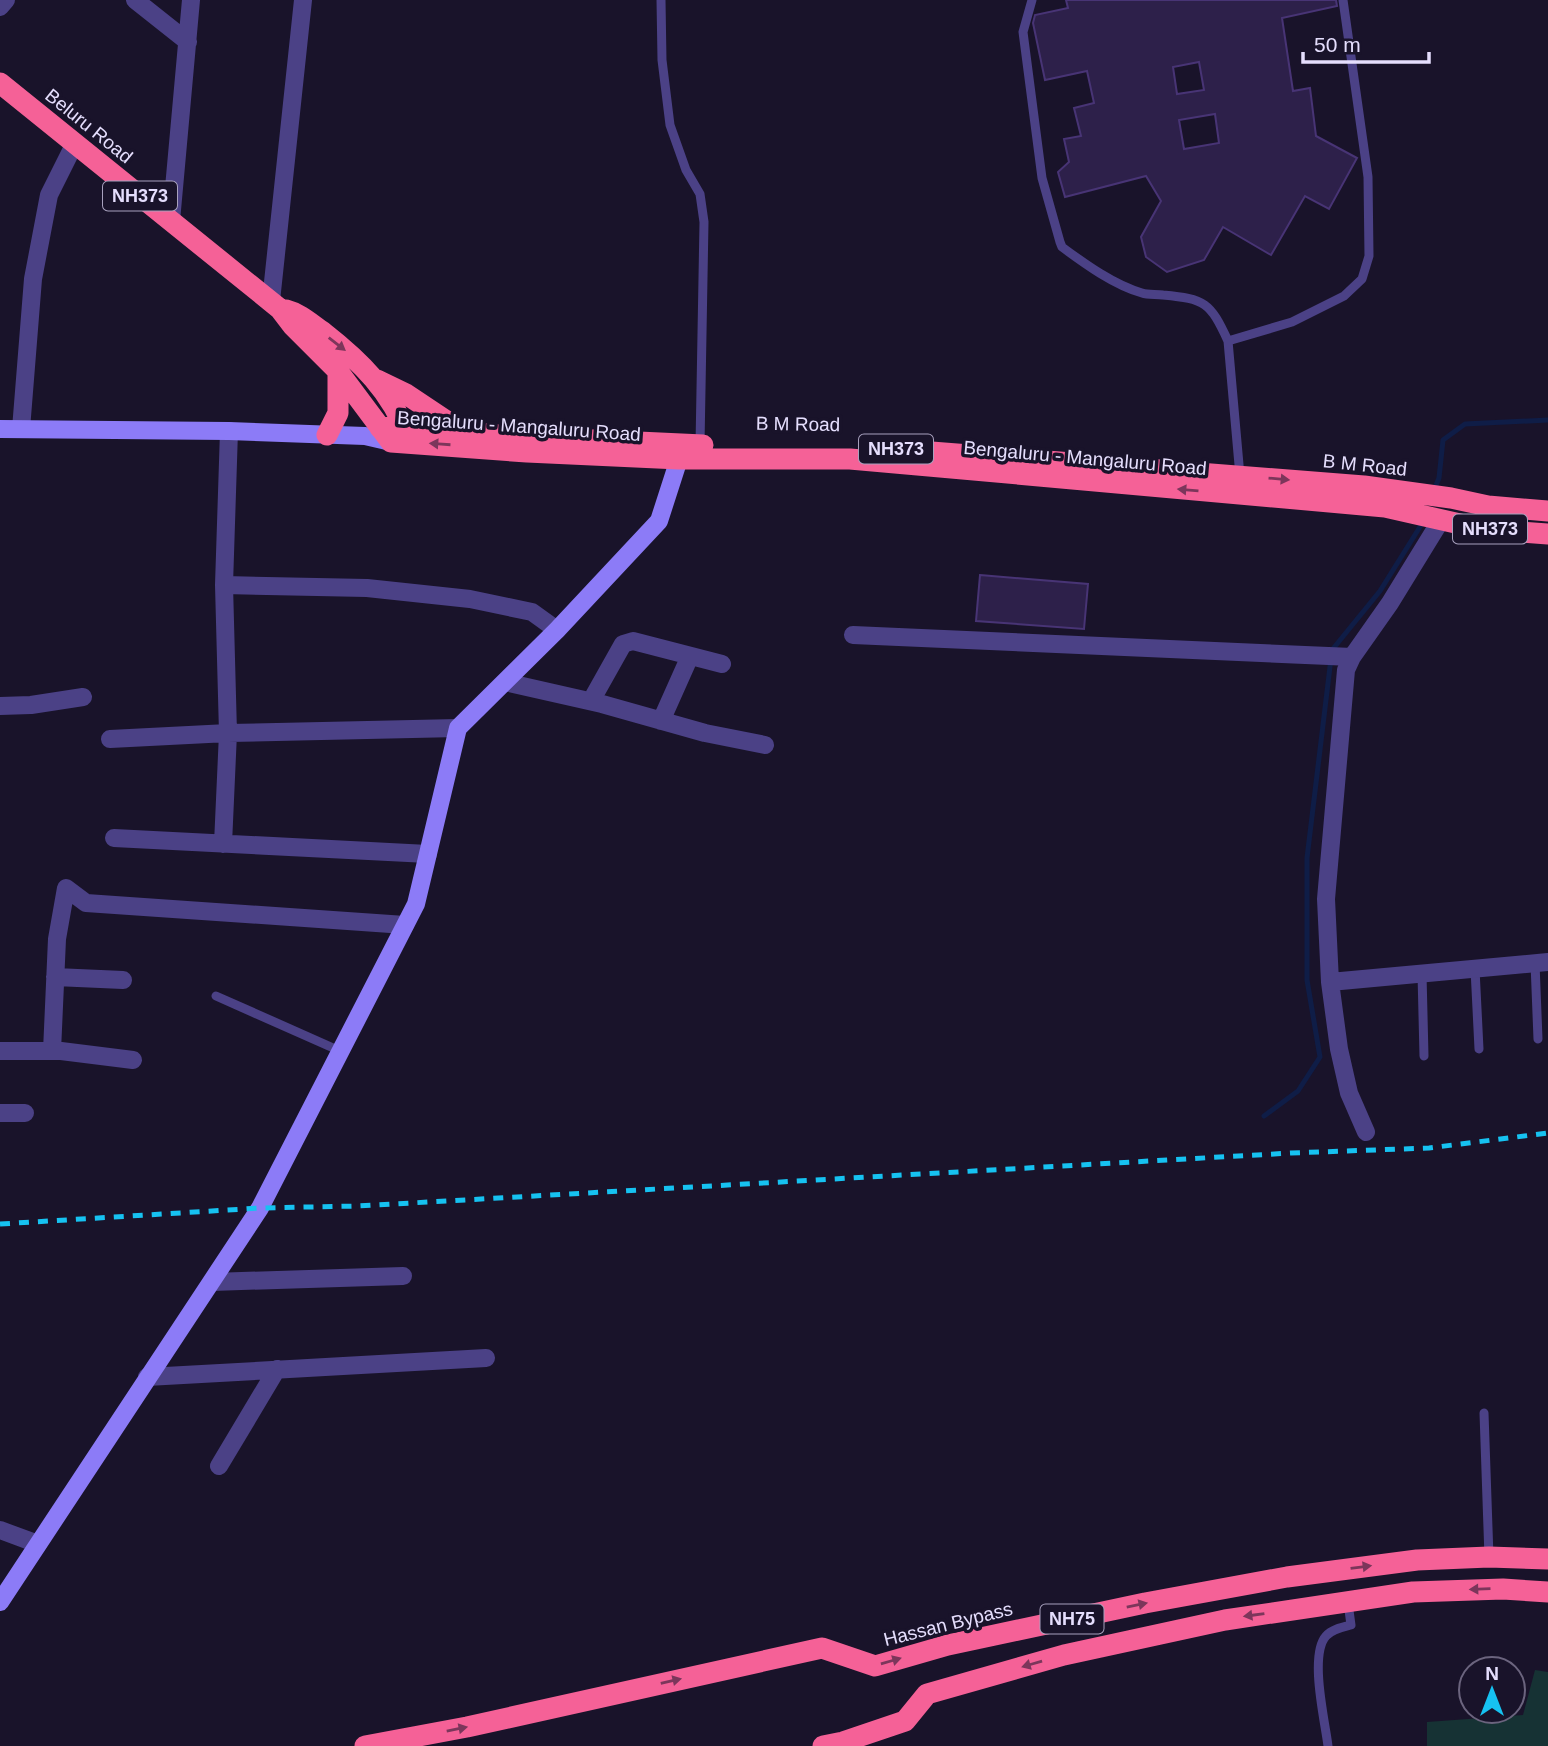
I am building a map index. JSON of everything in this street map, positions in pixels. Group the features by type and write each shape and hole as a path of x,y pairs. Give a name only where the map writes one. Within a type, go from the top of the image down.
{"highway":[{"name":"Beluru Road","path":"0,83 276,305 338,371 390,435"},
{"name":"Beluru Road","path":"276,305 298,313 351,355 375,379 390,435"},
{"path":"327,435 338,413 338,371"},
{"path":"375,379 406,394 461,430"},
{"name":"B M Road","path":"390,435 461,430 509,436 700,445 870,447 1240,476 1406,502 1441,496 1488,506 1548,511"},
{"name":"Bengaluru - Mangaluru Road","path":"390,435 527,452 679,458 850,459 1385,507 1406,502 1437,519 1482,529 1548,534"},
{"name":"Hassan Bypass","path":"365,1746 467,1727 822,1648 875,1666 948,1645 1146,1603 1287,1577 1417,1560 1489,1557 1548,1559"},
{"name":"NH75","path":"823,1746 905,1721 927,1694 1063,1655 1225,1620 1413,1592 1503,1588 1548,1592"}],"main road":[{"name":"Bengaluru - Mangaluru Road","path":"0,429 390,435"},
{"path":"0,1601 260,1208 416,904 458,729 557,630 659,521 679,458"}],"street":[{"path":"0,7 6,0"},
{"path":"135,0 188,42"},
{"path":"170,221 191,0"},
{"path":"276,305 303,0"},
{"path":"22,429 33,279 49,195 75,143"},
{"path":"223,844 228,733 224,585 229,431"},
{"path":"1366,1132 1349,1093 1339,1049 1330,982 1326,900 1346,670 1352,657 1390,603 1437,519"},
{"path":"224,585 367,588 470,599 532,612 557,630"},
{"path":"853,635 1352,657"},
{"path":"591,701 623,644 633,641 722,664"},
{"path":"661,721 690,656"},
{"path":"505,682 591,701 705,733 765,745"},
{"path":"0,706 30,705 83,697"},
{"path":"110,739 228,733 458,729"},
{"path":"114,838 428,855"},
{"path":"52,1051 57,939 66,888 86,903 405,925"},
{"path":"1330,982 1541,963"},
{"path":"55,977 122,980"},
{"path":"0,1051 52,1051 133,1060"},
{"path":"0,1113 25,1114"},
{"path":"212,1282 403,1276"},
{"path":"147,1377 486,1358"},
{"path":"219,1466 277,1369"},
{"path":"0,1530 38,1544"}],"lane":[{"path":"661,0 662,60 670,125 686,170 700,194 704,222 700,445"},
{"path":"1032,0 1023,32 1042,178 1062,247 1091,269 1142,293 1194,298 1203,302 1220,324 1228,341 1240,476"},
{"path":"1228,341 1292,322 1344,296 1362,279 1369,256 1368,177 1343,0"},
{"path":"1538,1040 1541,963"},
{"path":"1475,969 1479,1049"},
{"path":"1422,974 1424,1056"},
{"path":"216,996 340,1051"},
{"path":"1484,1413 1489,1557"},
{"path":"1328,1746 1319,1649 1329,1633 1351,1625 1348,1602"}],"green space":[{"path":"1535,1670 1548,1672 1548,1746 1427,1746 1427,1722 1457,1720 1457,1725 1527,1725 1527,1700"}],"building":[{"path":"1066,0 1336,0 1337,6 1282,18 1293,91 1310,88 1316,136 1357,158 1329,209 1305,196 1271,255 1223,227 1204,260 1167,272 1146,257 1141,237 1161,201 1146,176 1065,197 1058,172 1069,162 1064,139 1081,136 1074,108 1094,103 1087,71 1045,80 1033,23 1035,15 1068,8","holes":["1199,62 1204,90 1177,94 1173,67","1215,114 1219,143 1184,149 1179,120"]},
{"path":"980,575 1088,584 1084,629 976,621"}],"waterway":[{"path":"1434,490 1439,478 1443,440 1465,424 1548,420"},
{"path":"1264,1116 1298,1091 1320,1057 1307,980 1307,858 1332,650 1380,591 1423,522"}],"railway":[{"path":"0,1224 1291,1153 1429,1148 1548,1133"}]}
